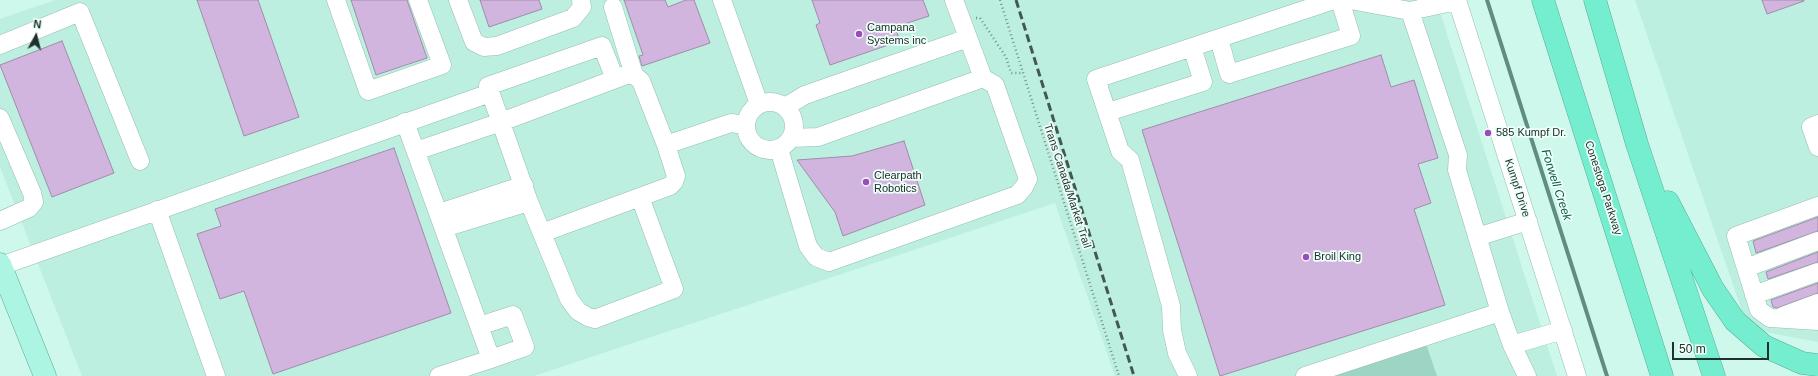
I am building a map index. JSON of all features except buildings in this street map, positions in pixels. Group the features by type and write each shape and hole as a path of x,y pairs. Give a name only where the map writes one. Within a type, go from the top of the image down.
{"highway":[{"name":"Conestoga Parkway","path":"1543,0 1662,376"},
{"path":"1595,0 1637,144 1714,376"},
{"path":"1637,144 1713,289 1735,321 1764,346 1802,363 1818,365"}],"main road":[{"path":"0,265 44,376"}],"street":[{"path":"336,0 368,91 442,65 418,0"},
{"path":"458,0 474,42 484,48 497,46 573,18 582,7 581,0"},
{"path":"722,0 759,104"},
{"path":"954,0 983,78 995,85 1028,179 1024,187 1017,195 829,262 816,257 808,246 785,144 794,129 794,121 785,107 772,102 759,104 752,109 747,116 745,125 746,134 755,146 770,151 785,144 818,137 983,78"},
{"path":"1188,376 1177,353 1172,330 1171,306 1130,160 1120,150 1096,79 1334,0"},
{"path":"1219,39 1230,74 1351,36 1340,0"},
{"path":"1350,0 1410,11 1457,0"},
{"name":"Kumpf Drive","path":"1457,0 1577,376"},
{"path":"0,45 77,6 140,161"},
{"path":"542,233 670,186 674,182 676,176 666,145 641,81 634,75 613,7"},
{"path":"1410,11 1458,155 1457,170 1500,312 1512,345 1527,376"},
{"path":"785,107 805,95 968,38"},
{"path":"615,79 602,46 488,86 526,193 569,299 578,311 588,317 595,319 674,289 640,196"},
{"path":"1108,112 1203,82 1192,46"},
{"path":"416,151 501,122 626,75 634,75"},
{"path":"0,265 490,93"},
{"path":"0,118 32,193 34,202 29,208 0,221"},
{"path":"405,122 491,359"},
{"path":"666,145 731,123 745,125"},
{"path":"1818,124 1811,127 1818,147"},
{"path":"441,221 526,193"},
{"path":"1818,206 1736,236 1759,310 1770,318 1818,321"},
{"path":"157,210 216,376"},
{"path":"1477,237 1528,221"},
{"path":"1746,268 1818,241"},
{"path":"1754,295 1818,272"},
{"path":"1777,318 1818,303"},
{"path":"1305,376 1500,312"},
{"path":"440,376 525,347 513,315 479,326"},
{"path":"1512,345 1563,330"}],"path":[{"name":"Trans Canada/Market Trail","path":"1000,0 1119,376"},
{"path":"962,21 980,18 1006,57 1011,73 1023,73"}],"shaded area":[{"path":"55,0 1436,0 1557,376 1115,376 1055,203 534,376 82,376 0,167 0,19"},
{"path":"1635,0 1818,0 1818,342 1764,332 1742,311"},
{"path":"1425,341 1437,376 1316,376"}],"waterway":[{"name":"Forwell Creek","path":"1487,0 1607,376"}],"railway":[{"path":"1016,0 1134,376"}],"place":[{"name":"Campana Systems inc","path":"859,34"},
{"name":"585 Kumpf Dr.","path":"1488,133"},
{"name":"Clearpath Robotics","path":"866,182"},
{"name":"Broil King","path":"1306,257"}]}
